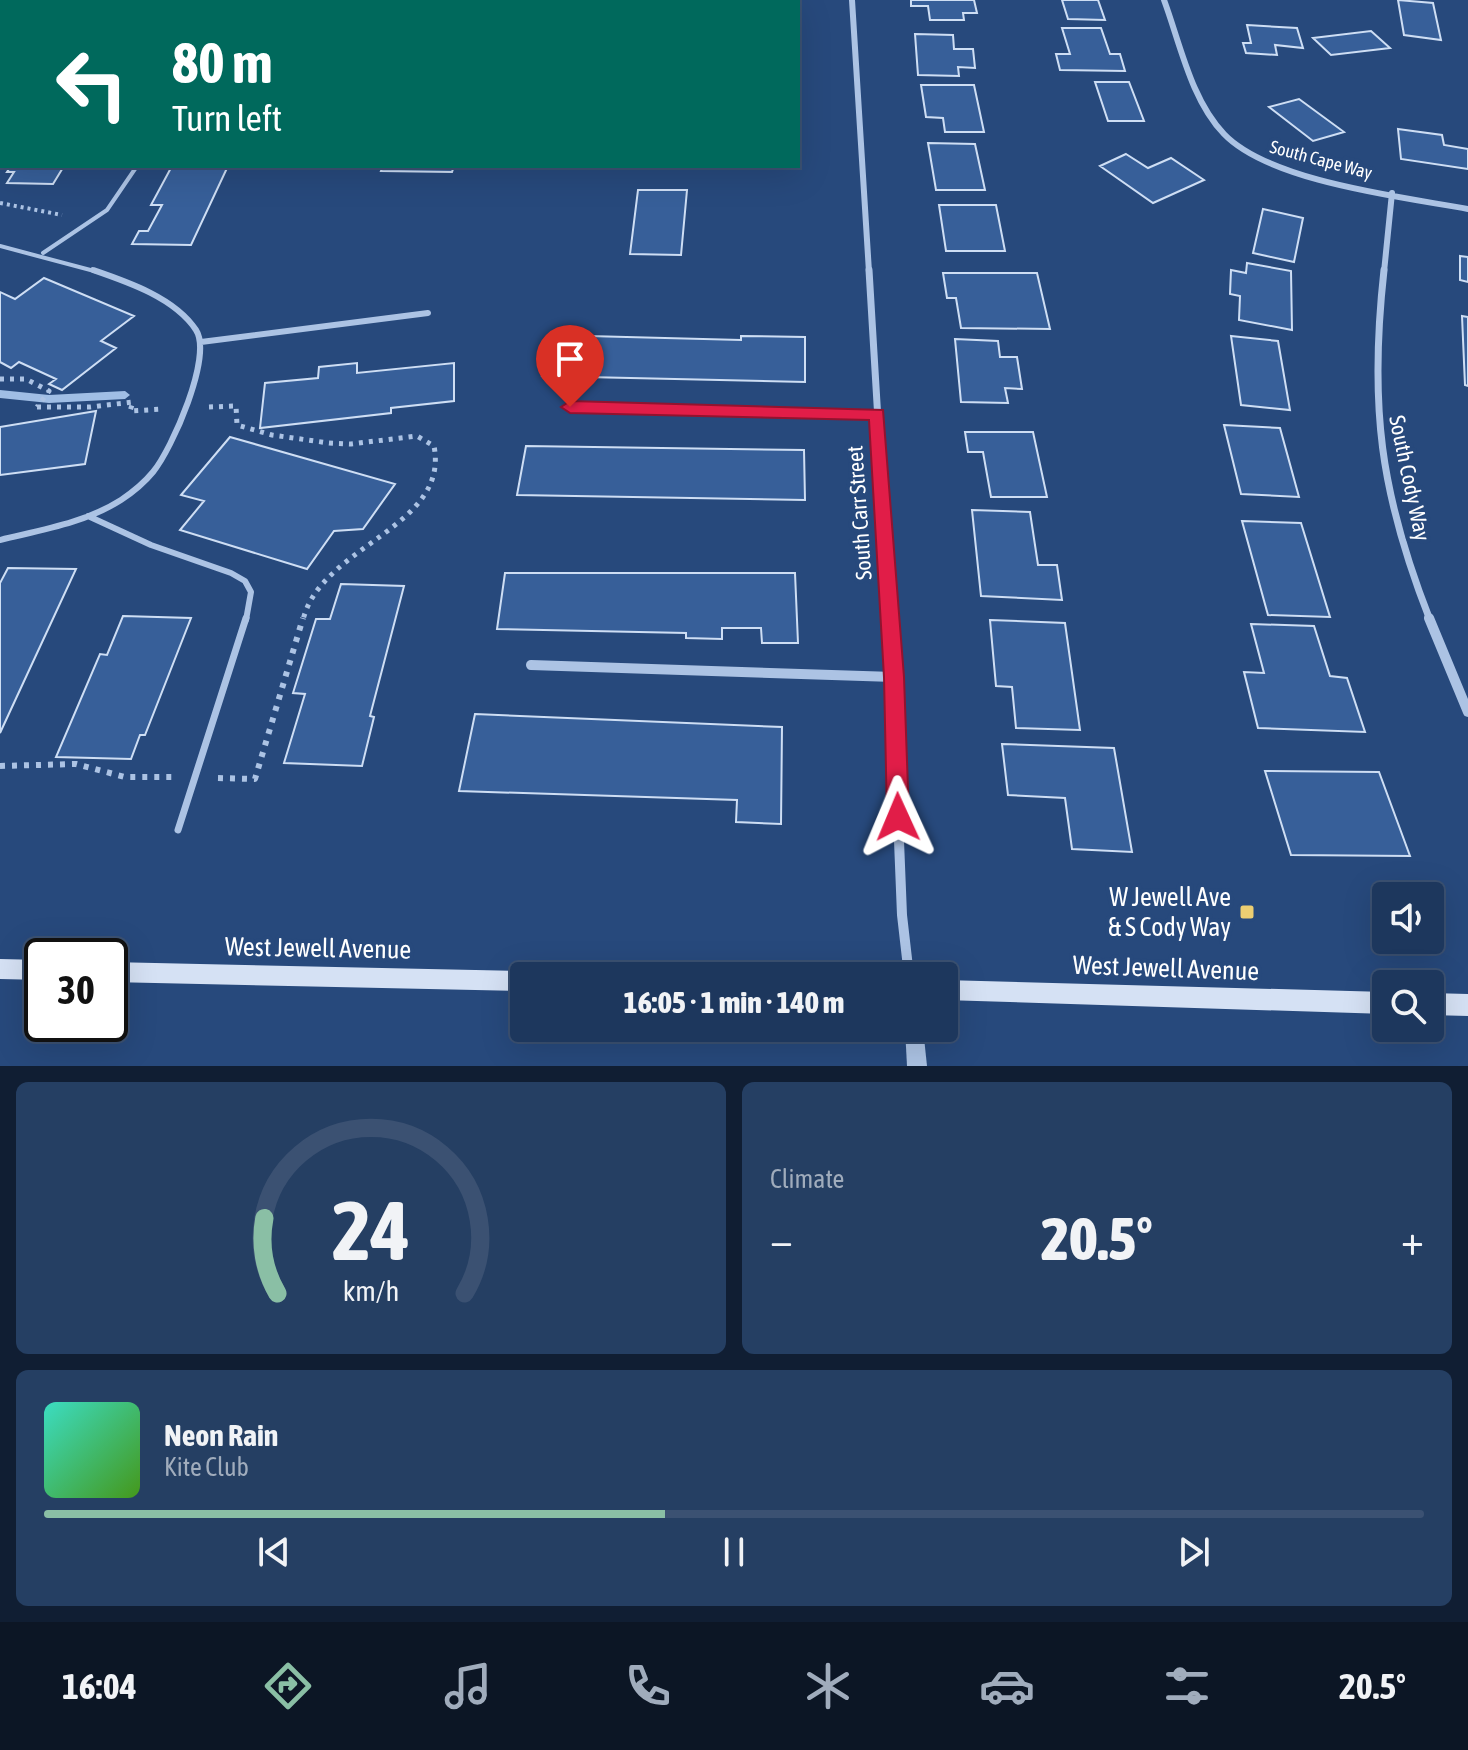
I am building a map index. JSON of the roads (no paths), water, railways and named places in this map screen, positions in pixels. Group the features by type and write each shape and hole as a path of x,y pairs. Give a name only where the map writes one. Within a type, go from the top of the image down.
{"main road":[{"path":"0,969 24,970"},
{"name":"West Jewell Avenue","path":"128,972 510,981"},
{"name":"West Jewell Avenue","path":"958,990 1372,1003"},
{"path":"1444,1004 1468,1005"}],"street":[{"name":"South Carr Street","path":"852,0 894,677 900,873 908,962"},
{"name":"South Cape Way","path":"1164,0 1207,106 1226,137 1274,165 1468,209"},
{"name":"South Cody Way","path":"1392,193 1377,369 1380,437 1410,562 1468,712"},
{"path":"570,407 877,414"},
{"path":"531,665 894,677"},
{"path":"915,1042 917,1066"}],"lane":[{"path":"43,253 89,224 117,198 136,168"},
{"path":"0,246 72,261 162,299 191,321 201,342 198,373 158,463 131,494 88,516 0,540"},
{"path":"201,342 428,313"},
{"path":"88,516 151,545 231,573 245,581 251,592 249,609 178,830"}],"waterway":[{"path":"0,394 49,399 125,395"}],"place":[{"name":"W Jewell Ave & S Cody Way","path":"1247,912"}]}
